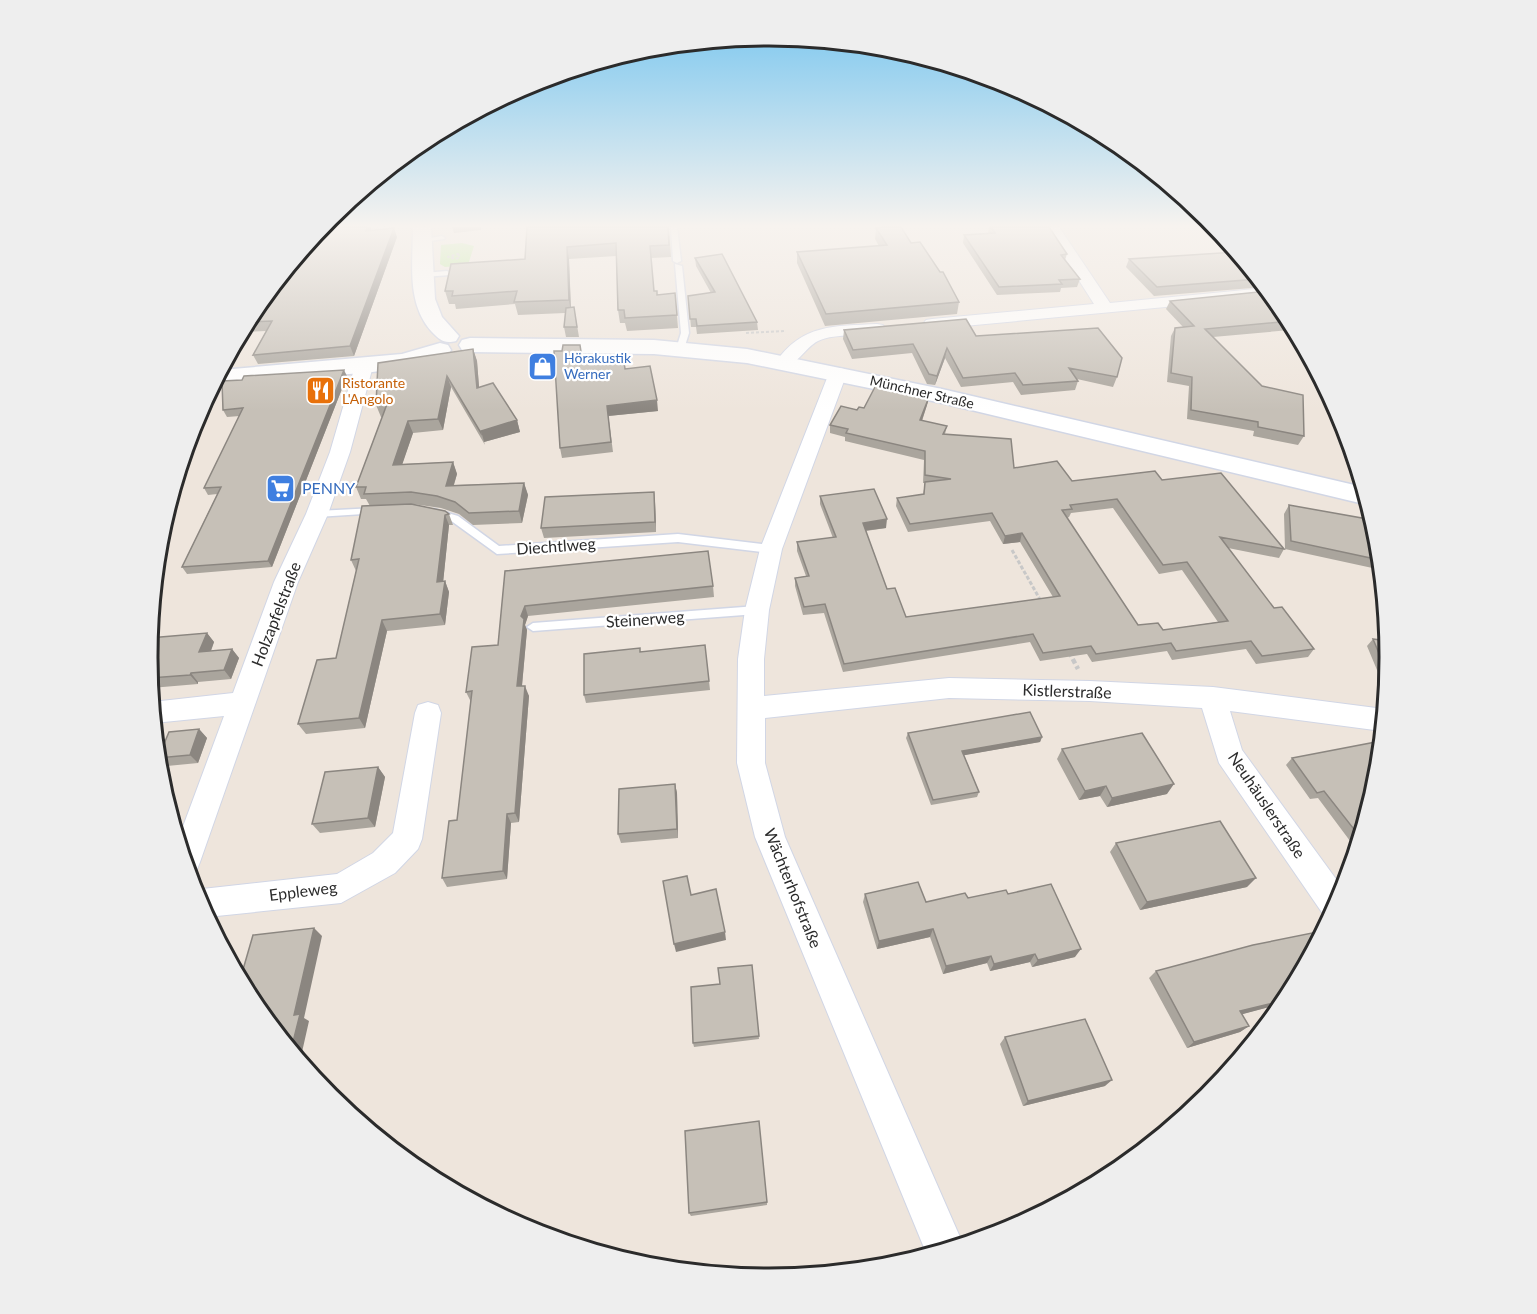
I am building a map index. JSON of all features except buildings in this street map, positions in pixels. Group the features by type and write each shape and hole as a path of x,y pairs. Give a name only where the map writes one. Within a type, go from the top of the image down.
{"street":[{"path":"424,288 424,298 429,313 444,343"},
{"path":"1093,288 1106,308"},
{"path":"784,363 800,343 816,334 1259,294"},
{"name":"Münchner Straße","path":"227,376 405,361 444,343 455,352 471,345 621,345 680,349 784,363 838,374 1357,495"},
{"name":"Holzapfelstraße","path":"189,850 286,582 317,514 340,452 364,366"},
{"name":"Wächterhofstraße","path":"838,374 771,549 757,610 751,659 751,763 770,837 942,1242"},
{"name":"Kistlerstraße","path":"750,709 949,688 1090,691 1213,698 1376,719"},
{"name":"Neuhäuslerstraße","path":"1213,698 1229,755 1330,897"},
{"path":"160,711 243,703"},
{"name":"Eppleweg","path":"209,902 341,888 384,863 407,839 428,713"}],"lane":[{"path":"680,349 685,333 681,288"},
{"name":"Diechtlweg","path":"424,510 454,518 497,550 678,538 771,549"},
{"path":"317,514 383,511"},
{"name":"Steinerweg","path":"533,627 757,610"}],"path":[{"path":"742,334 811,329 816,334"},
{"path":"1012,550 1046,610"},
{"path":"1068,650 1090,691"}],"place":[{"name":"Hörakustik Werner","path":"543,366"},
{"name":"Ristorante L'Angolo","path":"321,391"},
{"name":"PENNY","path":"281,488"}]}
